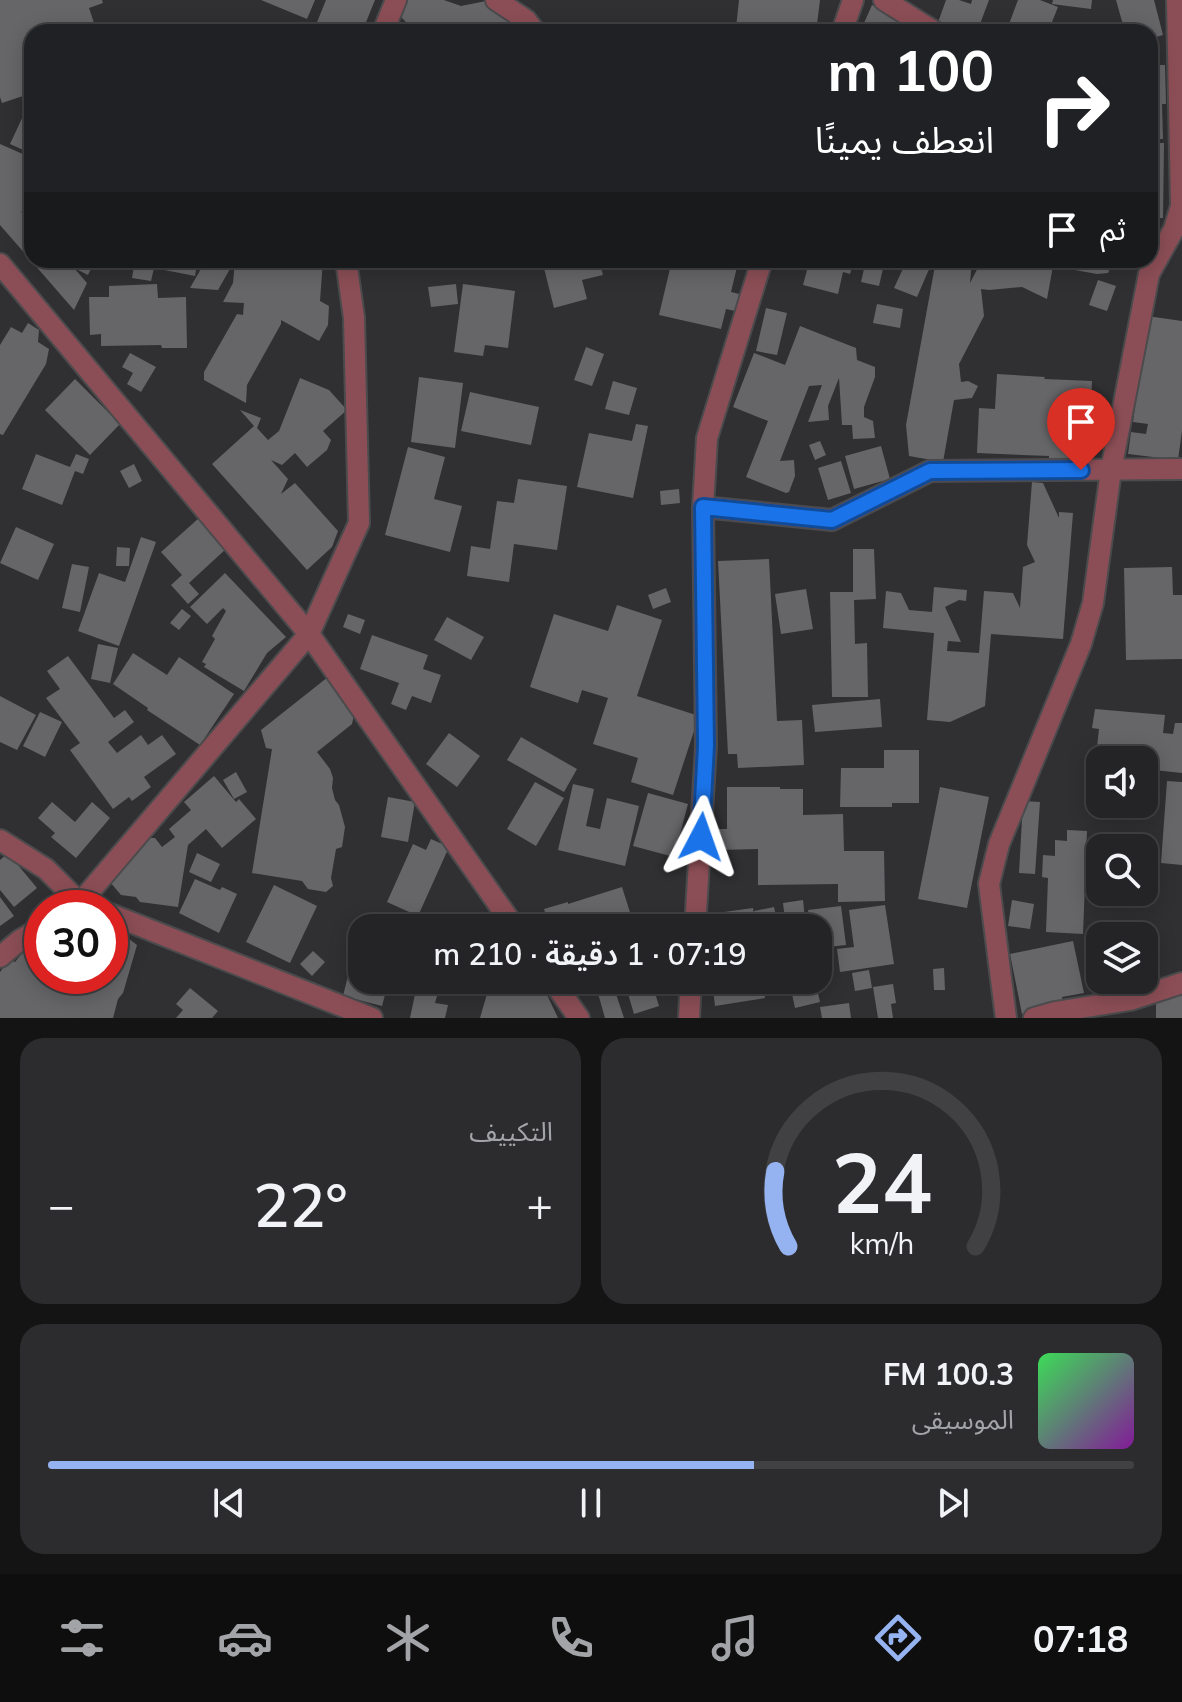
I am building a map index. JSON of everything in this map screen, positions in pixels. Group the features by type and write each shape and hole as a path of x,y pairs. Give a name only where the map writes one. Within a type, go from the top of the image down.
{"street":[{"path":"386,24 396,0"},
{"path":"496,0 529,24"},
{"path":"845,24 853,0"},
{"path":"884,0 922,24"},
{"path":"1158,258 1174,229 1181,206 1177,0"},
{"path":"0,264 309,634 505,914"},
{"path":"95,890 309,634 359,523 354,318 347,268"},
{"path":"696,914 706,746 703,507 707,438 760,268"},
{"path":"1006,1018 989,884 999,844 1081,644 1093,603 1111,470 1152,268"},
{"path":"703,507 832,520 930,471 1182,469"},
{"path":"0,840 46,869 66,890"},
{"path":"128,921 372,1018"},
{"path":"0,957 24,938"},
{"path":"1034,1018 1130,1000 1182,983"},
{"path":"562,994 579,1018"},
{"path":"689,1018 690,994"}],"building":[{"path":"0,0 102,0 103,3 89,8 94,24 24,24 24,96 2,103"},
{"path":"261,0 315,0 307,19"},
{"path":"326,0 375,0 365,24 316,24"},
{"path":"403,0 444,0 461,6 491,0 510,19 510,24 408,24 398,14"},
{"path":"739,0 820,0 817,24 736,24"},
{"path":"946,0 971,4 972,0 989,0 980,24 937,24"},
{"path":"1018,0 1040,0 1058,7 1051,24 1009,24"},
{"path":"1053,0 1092,0 1091,9 1052,4"},
{"path":"1116,0 1154,0 1163,35 1158,37 1158,24 1123,24"},
{"path":"872,5 909,21 908,24 864,24"},
{"path":"1158,65 1165,65 1163,139 1158,139"},
{"path":"24,114 24,150 10,144"},
{"path":"1158,143 1164,143 1163,218 1158,218"},
{"path":"0,144 24,154 24,206 21,213 24,210 24,253 0,225"},
{"path":"37,268 74,268 87,283 74,310"},
{"path":"74,268 91,268 88,275"},
{"path":"134,268 154,268 151,281 132,278"},
{"path":"154,268 196,268 195,276"},
{"path":"201,268 230,268 218,290 190,288"},
{"path":"234,268 322,268 320,301 329,306 328,325 319,341 281,320 247,385 246,403 204,380 204,372 237,314 243,315 244,303 223,302 233,283"},
{"path":"544,268 601,268 603,275 582,280 587,299 554,308"},
{"path":"670,268 737,268 731,292 739,294 735,311 726,309 721,329 659,315"},
{"path":"797,268 852,268 850,274 843,272 838,294 803,285 807,270"},
{"path":"864,268 883,268 879,286 861,282"},
{"path":"903,268 930,268 917,297 894,288"},
{"path":"935,268 971,268 970,283 978,268 1053,268 1047,299 1022,287 981,289 984,316 959,364 961,382 968,381 978,386 972,398 954,400 943,462 909,456 906,425"},
{"path":"1064,268 1110,268 1108,273"},
{"path":"1098,280 1116,286 1107,311 1089,305"},
{"path":"157,284 158,298 186,297 187,348 101,346 101,334 90,335 89,297 109,297 109,286"},
{"path":"456,284 458,304 431,307 428,287"},
{"path":"463,284 515,291 508,348 485,345 483,356 454,352"},
{"path":"877,304 903,309 900,328 873,323"},
{"path":"766,308 787,313 777,355 756,351"},
{"path":"1147,316 1182,321 1182,431 1178,460 1128,454 1131,432 1146,434 1148,424 1133,422"},
{"path":"28,323 39,330 38,342 49,349 46,364 3,435 0,434 0,345 11,327 22,333"},
{"path":"800,326 856,348 857,360 875,367 864,417 873,421 875,438 853,439 852,425 842,425 839,378 828,406 829,420 808,422 822,385 809,386 780,461 794,460 795,476 786,493 746,477 768,421 733,407 754,353 785,365"},
{"path":"586,347 604,354 592,386 574,380"},
{"path":"130,353 156,367 141,392 127,384 133,373 122,367"},
{"path":"997,374 1092,381 1088,467 1049,466 1049,456 977,453 979,408 995,409"},
{"path":"419,377 463,383 455,448 411,442"},
{"path":"300,378 329,390 347,410 323,431 331,440 327,450 307,467 295,453 282,465 271,460 288,479 281,494 295,483 338,531 332,547 307,570 212,464 254,426 240,410 261,418 257,428 268,440 279,431"},
{"path":"75,379 120,424 90,455 45,410"},
{"path":"613,381 637,388 629,415 605,409"},
{"path":"470,392 539,407 531,445 461,431"},
{"path":"636,424 648,426 633,498 577,487 589,433 632,441"},
{"path":"820,441 826,455 815,460 809,445"},
{"path":"881,446 890,479 854,489 845,456"},
{"path":"408,447 445,457 434,499 462,506 450,552 385,535"},
{"path":"36,454 70,467 76,454 89,459 83,474 75,471 62,505 22,489"},
{"path":"841,461 851,493 828,500 818,468"},
{"path":"134,464 142,481 129,488 120,471"},
{"path":"518,479 567,486 557,550 514,544 509,582 467,576 471,546 490,549 497,501 514,503"},
{"path":"1032,482 1043,483 1059,518 1059,512 1073,513 1063,639 991,634 985,706 950,722 927,720 934,633 883,628 886,591 901,593 909,610 932,612 934,587 967,590 966,601 959,600 945,607 961,642 948,641 947,651 979,653 984,591 1013,593 1020,608 1023,567 1035,562 1027,545"},
{"path":"679,489 680,503 661,505 660,491"},
{"path":"199,518 227,548 189,583 199,594 188,604 171,585 182,575 161,552"},
{"path":"16,527 54,544 38,580 0,563"},
{"path":"141,537 156,542 119,646 78,631 99,573 125,582"},
{"path":"117,547 130,548 129,566 116,566"},
{"path":"853,549 874,549 876,599 854,600 855,644 867,643 868,697 832,697 830,592 853,592"},
{"path":"769,559 777,721 802,720 804,765 738,768 737,754 728,754 718,561"},
{"path":"72,564 89,567 80,612 62,608"},
{"path":"1172,567 1173,595 1182,595 1182,659 1126,660 1124,568"},
{"path":"225,573 286,637 267,653 244,691 204,667 206,664 202,662 226,611 223,608 207,624 190,607"},
{"path":"666,588 671,602 653,609 648,595"},
{"path":"806,589 813,629 781,634 775,594"},
{"path":"617,605 662,620 637,696 699,716 673,795 631,782 638,758 593,744 608,698 582,690 578,703 530,687 554,614 608,631"},
{"path":"182,609 191,616 179,630 170,623"},
{"path":"348,614 365,620 360,634 343,627"},
{"path":"447,617 484,637 471,660 434,640"},
{"path":"372,635 428,655 423,669 441,675 431,703 412,696 406,710 391,704 399,683 360,669"},
{"path":"98,644 118,648 110,683 91,679"},
{"path":"133,653 167,675 179,657 234,694 200,745 113,684"},
{"path":"68,656 114,718 125,710 134,722 108,742 117,753 141,735 148,745 162,735 176,754 144,777 151,787 132,801 129,797 113,809 70,750 80,743 46,698 60,689 47,671"},
{"path":"328,677 355,711 352,724 317,752 330,769 335,800 345,827 342,847 336,849 331,878 333,886 326,892 308,889 302,881 252,873 272,749 266,748 261,730"},
{"path":"0,696 36,715 17,750 0,742"},
{"path":"880,699 882,727 815,732 812,705"},
{"path":"1095,709 1165,715 1163,733 1173,734 1175,723 1182,723 1182,773 1158,770 1158,746 1097,746 1099,729 1092,728"},
{"path":"40,712 62,722 45,757 23,746"},
{"path":"449,733 480,756 457,787 426,764"},
{"path":"521,737 577,769 564,792 507,760"},
{"path":"884,750 919,750 919,803 892,803 892,807 840,807 841,768 884,768"},
{"path":"236,772 247,792 234,799 223,780"},
{"path":"214,776 236,802 239,799 256,819 222,848 206,829 188,845 178,907 140,902 136,897 128,896 128,890 117,890 110,882 112,870 150,838 155,838 162,847 175,837 169,829 191,810 184,802"},
{"path":"1167,781 1182,782 1182,865 1161,863"},
{"path":"535,782 564,798 536,846 507,829"},
{"path":"573,784 594,789 586,826 600,829 607,798 639,806 625,866 558,850"},
{"path":"727,787 803,789 803,815 843,814 844,851 884,851 885,901 838,902 838,884 758,885 758,849 718,850 718,829 727,829"},
{"path":"940,787 989,797 967,908 918,899"},
{"path":"648,793 688,804 674,857 633,846"},
{"path":"388,797 415,802 408,842 381,837"},
{"path":"1023,801 1040,802 1035,874 1019,873"},
{"path":"52,802 75,822 92,802 110,818 76,858 51,837 55,833 38,818"},
{"path":"1067,830 1087,831 1083,934 1046,932 1048,878 1042,877 1043,855 1055,856 1055,840 1067,841"},
{"path":"431,839 449,847 419,914 414,914 387,902 413,844 426,850"},
{"path":"8,853 37,888 24,890 24,899 14,907 0,890 0,860"},
{"path":"197,853 220,864 211,882 189,872"},
{"path":"195,879 237,894 219,933 179,913"},
{"path":"274,885 317,906 290,963 246,942"},
{"path":"622,887 631,914 546,914 544,909"},
{"path":"0,897 14,916 0,926"},
{"path":"803,900 804,914 784,914 783,903"},
{"path":"1012,900 1034,904 1030,929 1008,926"},
{"path":"885,905 894,964 840,972 837,949 854,947 849,910"},
{"path":"841,906 846,945 832,946 832,914 808,914 808,910"},
{"path":"774,907 776,914 755,914 754,911"},
{"path":"753,908 754,914 717,914"},
{"path":"128,938 137,945 128,976"},
{"path":"1073,941 1084,993 1062,997 1063,1005 1022,1014 1010,954"},
{"path":"24,951 24,994 122,994 113,1018 0,1018 0,972 9,960 15,962"},
{"path":"313,951 325,962 312,976 300,964"},
{"path":"944,968 945,990 934,990 933,969"},
{"path":"869,970 872,988 855,991 852,973"},
{"path":"348,976 348,994 385,994 382,1006 343,996"},
{"path":"893,984 896,1003 891,1004 893,1018 878,1018 873,987"},
{"path":"190,988 218,1011 212,1018 176,1018 183,1010 176,1004"},
{"path":"415,994 438,994 435,1003 448,1005 445,1018 410,1018"},
{"path":"487,994 547,994 558,1018 480,1018"},
{"path":"598,994 616,994 624,1018 605,1018"},
{"path":"628,994 655,994 659,1006 634,1014"},
{"path":"714,994 765,994 765,998 715,1006"},
{"path":"792,994 818,994 820,1002 795,1008"},
{"path":"1156,994 1182,994 1182,1018 1156,1018"},
{"path":"849,1003 851,1018 822,1018 820,1007"}],"route":[{"path":"701,837 706,746 703,507 832,520 930,471 1081,470"}]}
